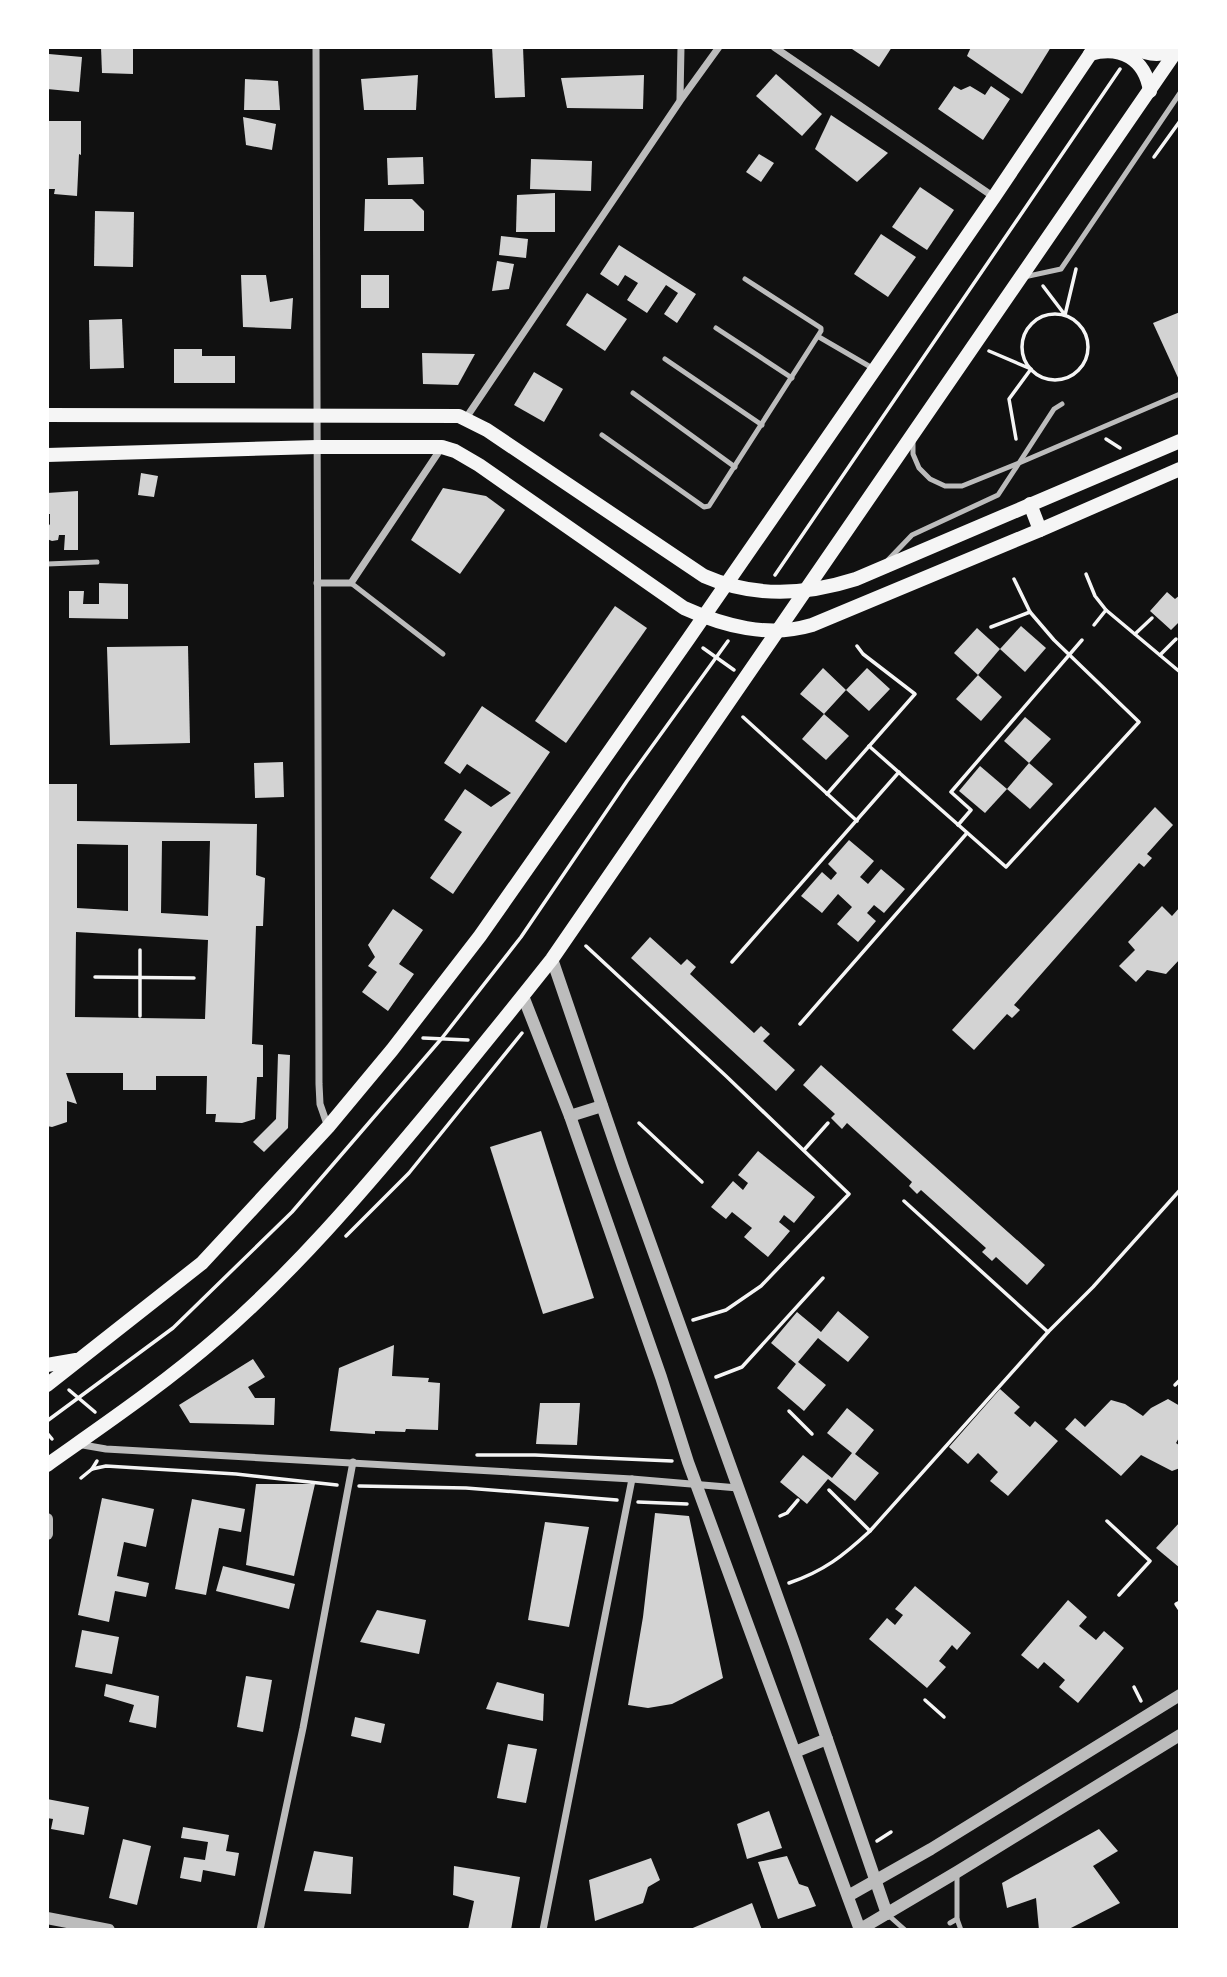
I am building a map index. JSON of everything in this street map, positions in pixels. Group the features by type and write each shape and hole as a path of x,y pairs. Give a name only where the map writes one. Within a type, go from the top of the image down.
{"main road":[{"path":"1134,47 1141,52 1157,55 1178,47"},
{"path":"47,1465 140,1399 217,1338 270,1289 331,1226 523,996 552,959 1150,92 1178,47"},
{"path":"51,1382 202,1263 328,1127 400,1039 480,936 704,617 1093,50 1110,51 1135,61 1146,75 1150,92"},
{"path":"47,415 450,415 466,418 695,571 726,584 764,591 804,592 835,586 879,569 1180,441"},
{"path":"47,455 317,447 442,447 469,459 675,603 704,617 739,627 777,631 812,625 1180,469"},
{"path":"1030,504 1040,530"},
{"path":"47,1365 80,1358"}],"street":[{"path":"316,47 319,1094 328,1127"},
{"path":"680,101 681,47"},
{"path":"466,418 719,47"},
{"path":"774,47 994,197"},
{"path":"317,583 351,583 442,447"},
{"path":"552,959 887,1914"},
{"path":"523,996 570,1116 688,1462 860,1930 1180,1735"},
{"path":"570,1116 602,1106"},
{"path":"76,1444 106,1450 353,1462 697,1483 738,1488"},
{"path":"260,1930 303,1728 353,1462"},
{"path":"543,1930 632,1479"},
{"path":"47,1519 47,1534"},
{"path":"848,1896 931,1849 1180,1695"},
{"path":"794,1752 827,1739"},
{"path":"47,1918 108,1930"}],"lane":[{"path":"1021,278 1061,269 1180,93"},
{"path":"602,435 705,507 709,506 819,337 821,328 745,279"},
{"path":"716,328 792,378"},
{"path":"819,337 874,370"},
{"path":"665,359 762,425"},
{"path":"633,393 735,467"},
{"path":"913,434 913,454 919,468 930,480 945,486 962,486 1180,394"},
{"path":"879,569 912,535 998,495 1054,409 1062,404"},
{"path":"47,564 97,562"},
{"path":"351,583 443,654"},
{"path":"957,1872 957,1919 961,1930"},
{"path":"887,1914 905,1930"},
{"path":"950,1923 957,1919"}],"path":[{"path":"1149,164 1180,121"},
{"path":"1065,315 1077,265"},
{"path":"1043,286 1065,315"},
{"path":"974,345 1031,369 1040,376 1062,379 1072,375 1086,359 1087,337 1082,328 1065,315 1054,313 1034,321 1027,329 1022,350 1031,369"},
{"path":"1016,439 1009,399 1031,369"},
{"path":"1086,574 1095,596 1106,610 1180,672"},
{"path":"869,746 1006,867 1139,722 1069,656 1030,612 1014,579"},
{"path":"1094,625 1106,610"},
{"path":"991,627 1030,612"},
{"path":"1135,634 1152,618"},
{"path":"1160,655 1176,639"},
{"path":"958,825 971,810 951,792 1082,640"},
{"path":"700,646 736,671"},
{"path":"827,794 915,694 863,654 857,646"},
{"path":"743,717 857,821"},
{"path":"732,962 900,772"},
{"path":"800,1024 967,832"},
{"path":"586,946 849,1194 761,1286 726,1310 687,1321"},
{"path":"140,950 140,1016"},
{"path":"94,977 194,978"},
{"path":"400,1039 442,1038 486,1042"},
{"path":"639,1123 702,1182"},
{"path":"804,1150 828,1123"},
{"path":"774,1588 819,1571 845,1555 870,1531 1048,1332 1180,1191"},
{"path":"904,1201 1048,1332"},
{"path":"700,1382 742,1367 823,1278"},
{"path":"1175,1385 1180,1380"},
{"path":"51,1382 107,1422"},
{"path":"789,1412 812,1434"},
{"path":"47,1433 52,1439"},
{"path":"81,1478 92,1469 106,1466 236,1474 349,1486 466,1488 627,1501 704,1504"},
{"path":"829,1490 870,1531"},
{"path":"780,1516 787,1513 798,1500"},
{"path":"1107,1521 1150,1560 1119,1595"},
{"path":"1180,1602 1176,1604 1180,1610"},
{"path":"1134,1688 1142,1703"},
{"path":"925,1700 944,1717"},
{"path":"876,1842 891,1832"}],"building":[{"path":"101,47 133,47 133,74 102,73"},
{"path":"492,47 523,47 525,97 495,98"},
{"path":"849,47 892,47 879,67"},
{"path":"971,47 1051,47 1022,94 967,56"},
{"path":"49,54 82,57 79,92 47,89"},
{"path":"776,74 822,114 802,136 756,96"},
{"path":"418,75 416,110 364,110 361,79"},
{"path":"644,75 643,109 567,108 561,78"},
{"path":"245,79 278,81 280,110 244,110"},
{"path":"954,86 961,90 970,86 985,95 991,86 1010,99 983,140 938,109"},
{"path":"831,115 888,153 857,182 815,149"},
{"path":"243,117 276,124 272,150 246,145"},
{"path":"47,121 81,121 77,196 54,194 55,189 47,189"},
{"path":"759,154 774,163 761,182 746,172"},
{"path":"423,157 424,184 388,185 387,158"},
{"path":"531,159 592,161 591,191 530,189"},
{"path":"920,187 954,210 927,250 892,227"},
{"path":"555,193 555,232 516,232 517,195"},
{"path":"365,199 412,199 424,211 424,231 364,231"},
{"path":"95,211 134,212 133,267 94,266"},
{"path":"881,234 916,257 888,297 854,274"},
{"path":"501,236 528,239 526,258 499,255"},
{"path":"619,245 696,294 677,323 664,314 678,293 666,285 647,313 627,300 638,283 625,275 618,286 600,274"},
{"path":"497,261 514,264 509,289 492,291"},
{"path":"241,275 266,275 270,302 293,298 291,329 243,327"},
{"path":"361,275 389,275 389,308 361,308"},
{"path":"587,293 627,319 605,351 566,325"},
{"path":"1180,312 1180,382 1153,323"},
{"path":"122,319 124,368 90,369 89,320"},
{"path":"174,349 202,349 202,356 235,356 235,383 174,383"},
{"path":"422,353 475,354 458,385 423,384"},
{"path":"534,372 563,389 544,422 514,405"},
{"path":"141,473 158,476 154,497 138,495"},
{"path":"443,488 486,496 505,510 460,574 411,540"},
{"path":"78,491 78,550 64,550 65,535 59,535 58,540 47,539 50,514 47,514 47,493"},
{"path":"99,583 128,584 128,619 69,618 69,591 84,591 83,604 99,604"},
{"path":"1167,592 1175,599 1180,595 1180,621 1171,630 1150,611"},
{"path":"615,606 647,628 566,743 535,721"},
{"path":"1021,626 1046,648 1025,672 1000,649"},
{"path":"977,628 1000,649 978,675 954,653"},
{"path":"188,646 190,743 110,745 107,647"},
{"path":"823,668 846,690 824,714 800,694"},
{"path":"867,668 890,689 869,711 846,690"},
{"path":"978,675 1002,697 981,721 956,699"},
{"path":"482,706 550,752 453,894 430,878 462,832 444,820 465,789 491,807 511,793 467,764 460,774 444,763"},
{"path":"824,714 849,736 826,760 802,739"},
{"path":"1025,717 1051,739 1029,763 1004,741"},
{"path":"283,762 284,797 255,798 254,763"},
{"path":"1029,763 1053,784 1030,809 1007,789"},
{"path":"980,766 1007,789 985,813 959,791"},
{"path":"47,784 77,784 77,821 257,824 256,875 265,878 263,926 256,926 252,1044 263,1045 263,1077 257,1077 255,1119 242,1123 215,1122 216,1114 206,1114 207,1076 156,1076 156,1090 123,1090 123,1073 66,1073 77,1104 67,1101 67,1122 47,1126","holes":["162,841 210,841 208,916 161,913","77,844 128,845 128,911 77,908","76,932 208,940 205,1019 75,1017"]},
{"path":"1155,807 1173,825 1147,854 1152,858 1144,867 1139,863 1014,1005 1020,1010 1012,1018 1007,1014 974,1050 952,1030"},
{"path":"849,840 874,861 860,877 868,884 881,869 905,889 884,913 874,905 867,913 876,921 858,942 837,924 852,907 838,894 822,913 801,896 822,872 831,880 837,873 828,864"},
{"path":"1162,906 1172,916 1180,907 1180,959 1166,974 1147,970 1136,982 1119,966 1135,950 1128,942"},
{"path":"393,909 423,930 399,964 414,974 388,1011 362,992 377,972 368,966 375,957 368,945"},
{"path":"650,937 681,965 687,959 696,967 690,974 754,1033 761,1026 770,1034 763,1041 795,1070 776,1091 631,958"},
{"path":"278,1054 290,1055 288,1128 264,1152 253,1142 276,1119"},
{"path":"821,1065 1045,1265 1027,1285 996,1257 992,1261 982,1252 986,1248 921,1190 917,1194 909,1186 912,1182 847,1123 842,1129 831,1118 835,1114 803,1085"},
{"path":"541,1131 594,1298 543,1314 490,1147"},
{"path":"758,1151 815,1197 794,1223 784,1215 779,1222 790,1231 768,1257 744,1237 752,1228 732,1212 726,1219 711,1207 733,1181 743,1190 748,1183 738,1175"},
{"path":"838,1311 869,1337 848,1362 818,1338 798,1362 826,1385 804,1411 777,1388 796,1364 771,1343 797,1312 821,1332"},
{"path":"394,1345 392,1376 429,1378 428,1382 440,1383 438,1430 406,1429 405,1432 375,1431 375,1434 330,1431 339,1368"},
{"path":"253,1359 265,1377 248,1387 255,1398 275,1398 274,1425 190,1423 179,1405"},
{"path":"1000,1389 1020,1407 1014,1413 1030,1427 1035,1421 1058,1441 1008,1496 990,1481 998,1472 978,1453 968,1464 949,1447"},
{"path":"1168,1399 1180,1406 1180,1436 1176,1443 1180,1446 1180,1468 1172,1471 1141,1455 1121,1476 1065,1429 1075,1418 1085,1427 1111,1400 1125,1404 1143,1416 1151,1408"},
{"path":"540,1403 580,1403 577,1445 536,1444"},
{"path":"847,1408 874,1430 855,1454 879,1473 855,1501 828,1479 807,1504 780,1482 803,1455 832,1478 852,1453 827,1433"},
{"path":"256,1484 315,1484 294,1576 246,1565"},
{"path":"102,1498 154,1509 146,1547 124,1542 117,1576 149,1583 146,1597 115,1591 109,1622 78,1615"},
{"path":"192,1499 245,1509 241,1532 219,1528 206,1595 175,1589"},
{"path":"655,1513 689,1516 723,1678 672,1704 648,1708 628,1705 643,1617"},
{"path":"545,1522 589,1527 569,1627 528,1620"},
{"path":"1180,1522 1180,1568 1156,1548"},
{"path":"223,1566 295,1584 289,1609 216,1591"},
{"path":"915,1586 971,1633 957,1650 952,1645 939,1661 946,1667 927,1688 869,1639 887,1618 895,1625 903,1615 895,1609"},
{"path":"1068,1600 1087,1617 1079,1626 1096,1640 1104,1631 1124,1648 1078,1703 1059,1687 1065,1680 1044,1662 1038,1669 1021,1655"},
{"path":"377,1610 426,1620 419,1654 360,1642"},
{"path":"82,1630 119,1637 112,1674 75,1667"},
{"path":"246,1676 272,1680 263,1732 237,1727"},
{"path":"497,1682 544,1694 543,1721 486,1709"},
{"path":"106,1684 159,1696 156,1728 129,1722 134,1705 104,1696"},
{"path":"355,1717 385,1724 381,1743 351,1736"},
{"path":"508,1744 537,1749 526,1803 497,1798"},
{"path":"47,1799 89,1807 84,1835 51,1829 53,1819 47,1818"},
{"path":"769,1811 782,1848 747,1859 737,1824"},
{"path":"183,1827 229,1835 226,1851 239,1853 235,1876 203,1870 201,1882 180,1878 184,1857 205,1860 208,1842 181,1838"},
{"path":"1099,1829 1118,1851 1093,1866 1120,1903 1067,1930 1039,1930 1036,1898 1007,1908 1002,1883"},
{"path":"123,1839 151,1846 137,1905 109,1898"},
{"path":"314,1851 353,1857 351,1894 304,1891"},
{"path":"787,1856 799,1884 808,1887 816,1906 778,1919 758,1862"},
{"path":"651,1858 660,1880 648,1887 643,1903 595,1921 589,1880"},
{"path":"454,1866 520,1877 511,1930 468,1930 474,1901 453,1895"},
{"path":"752,1903 762,1930 688,1930"}]}
